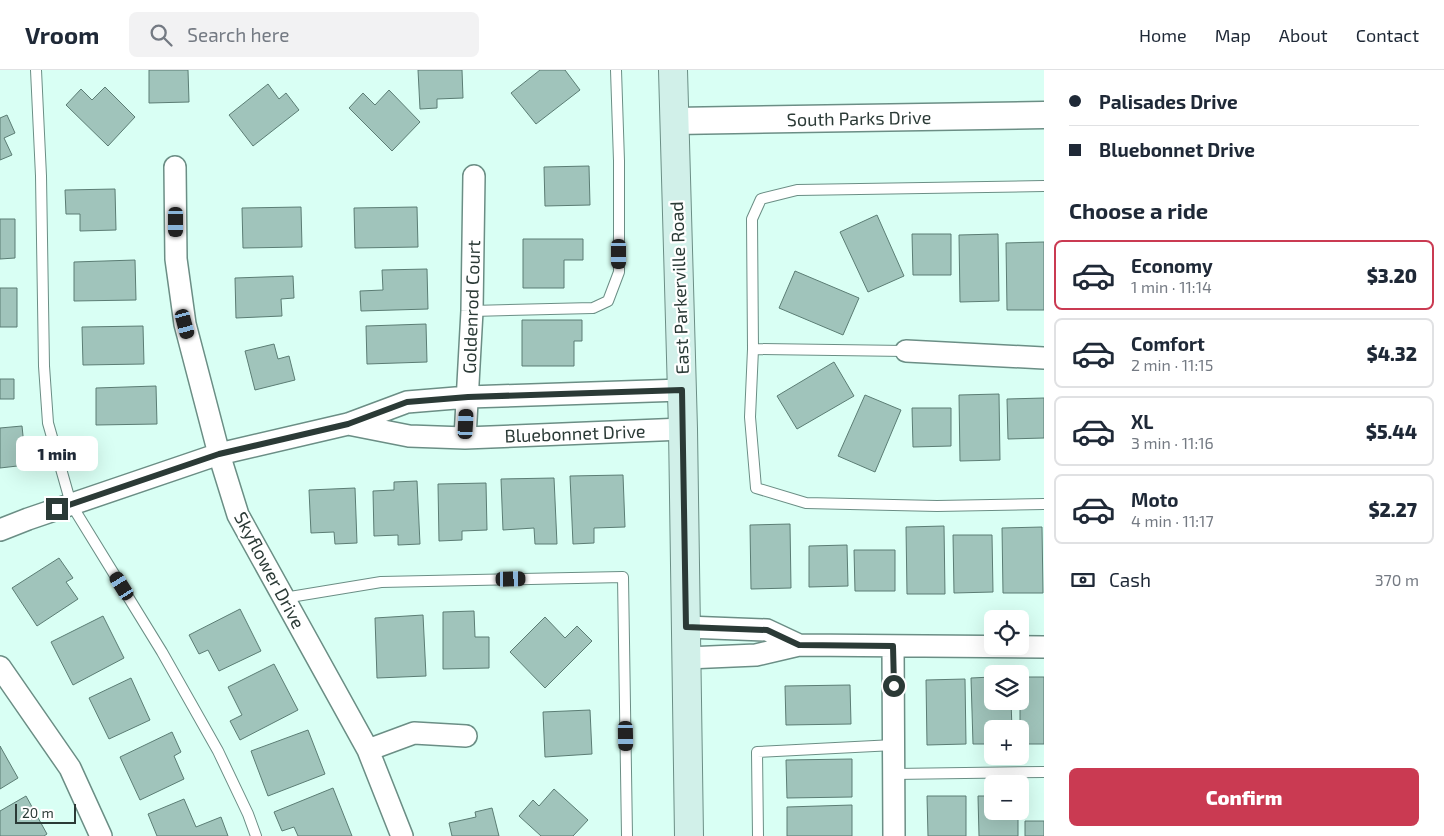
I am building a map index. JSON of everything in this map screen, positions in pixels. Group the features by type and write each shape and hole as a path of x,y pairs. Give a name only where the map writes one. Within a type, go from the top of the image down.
{"main road":[{"name":"East Parkerville Road","path":"674,70 683,429 689,836"}],"street":[{"name":"South Parks Drive","path":"674,122 1044,114"},
{"name":"Skyflower Drive","path":"175,168 176,259 185,324 219,454 238,515 368,750 402,836"},
{"name":"Goldenrod Court","path":"465,438 472,311 474,176"},
{"path":"906,351 1044,358"},
{"name":"Bluebonnet Drive","path":"0,530 219,454 348,424 407,402 468,397 682,390"},
{"name":"Bluebonnet Drive","path":"348,424 408,436 465,438 683,429"},
{"path":"686,627 767,630 799,645"},
{"path":"687,658 756,655 799,645 1044,647"},
{"path":"893,646 894,836"},
{"path":"0,667 70,768 101,836"},
{"path":"368,750 414,733 466,736"}],"lane":[{"path":"36,70 41,176 44,366 48,423 71,504 162,652 213,743 248,814 256,836"},
{"path":"472,311 593,308 608,301 620,272 616,70"},
{"path":"1044,186 797,190 761,199 752,219 753,348 750,417 756,488 806,504 937,506 1044,504"},
{"path":"753,348 906,351"},
{"path":"284,598 381,582 623,577 627,836"},
{"path":"758,836 757,752 894,745"},
{"path":"894,774 1044,772"}],"building":[{"path":"149,70 188,70 189,102 149,103"},
{"path":"418,70 462,70 463,98 437,99 437,108 420,109"},
{"path":"540,70 565,70 580,90 536,124 511,93"},
{"path":"268,84 279,99 286,93 299,110 253,146 229,115"},
{"path":"105,87 135,117 108,146 66,105 81,89 92,100"},
{"path":"389,90 420,122 392,151 349,108 363,93 375,105"},
{"path":"7,115 15,133 4,138 12,155 0,160 0,118"},
{"path":"589,166 590,205 545,206 544,167"},
{"path":"115,189 116,230 80,231 80,214 66,214 65,190"},
{"path":"301,207 302,247 243,248 242,208"},
{"path":"417,207 418,247 355,248 354,208"},
{"path":"877,215 904,276 868,292 840,232"},
{"path":"0,219 15,219 15,258 0,259"},
{"path":"912,234 951,234 951,275 913,275"},
{"path":"998,234 999,301 960,302 959,235"},
{"path":"523,239 583,239 583,260 564,260 564,288 523,288"},
{"path":"1044,242 1044,310 1007,310 1006,243"},
{"path":"135,260 136,300 74,301 74,262"},
{"path":"427,269 428,309 361,311 360,291 383,290 382,270"},
{"path":"795,271 859,298 843,335 779,308"},
{"path":"293,276 294,298 281,299 282,316 236,318 235,278"},
{"path":"0,288 17,288 17,327 0,327"},
{"path":"522,320 582,320 582,341 574,341 574,366 522,366"},
{"path":"426,324 427,362 367,364 366,326"},
{"path":"143,326 144,364 83,365 82,327"},
{"path":"274,344 278,359 289,356 295,380 255,390 245,351"},
{"path":"834,362 854,396 797,429 777,396"},
{"path":"0,379 14,379 14,399 0,399"},
{"path":"156,386 157,424 96,425 96,388"},
{"path":"999,394 1000,460 960,461 959,395"},
{"path":"865,395 901,410 875,472 838,456"},
{"path":"1044,398 1044,438 1008,439 1007,399"},
{"path":"912,408 951,408 951,446 913,447"},
{"path":"22,426 26,465 0,468 0,428"},
{"path":"623,475 625,527 594,528 594,543 573,544 570,476"},
{"path":"554,478 557,544 535,544 534,528 503,530 501,479"},
{"path":"417,481 420,544 398,545 398,535 374,536 373,491 394,490 394,482"},
{"path":"486,483 487,530 462,531 462,540 439,541 438,484"},
{"path":"355,488 357,543 335,544 334,532 311,533 309,490"},
{"path":"790,524 791,588 751,589 750,525"},
{"path":"944,526 945,594 907,594 906,527"},
{"path":"1042,527 1043,593 1003,593 1002,528"},
{"path":"953,535 992,535 993,592 954,593"},
{"path":"847,545 848,586 809,587 809,546"},
{"path":"854,550 895,550 895,591 855,591"},
{"path":"59,558 73,578 66,582 78,599 37,626 12,588"},
{"path":"240,609 261,651 219,671 208,650 199,654 189,635"},
{"path":"474,611 475,637 489,637 489,668 443,669 443,612"},
{"path":"423,615 426,676 377,678 375,618"},
{"path":"103,616 124,658 73,685 51,642"},
{"path":"545,617 565,638 577,626 592,641 545,688 510,652"},
{"path":"274,664 298,710 240,740 230,721 242,715 228,687"},
{"path":"984,677 984,710 1011,710 1012,720 984,720 984,744 973,744 971,678"},
{"path":"1029,677 1044,677 1044,744 1029,744 1029,720 1020,720 1020,710 1029,710"},
{"path":"131,678 150,720 109,739 89,698"},
{"path":"965,679 966,744 927,745 926,680"},
{"path":"850,685 851,724 786,725 785,686"},
{"path":"590,710 592,754 545,757 543,712"},
{"path":"308,730 325,774 268,796 251,751"},
{"path":"172,732 181,752 174,756 184,779 140,800 120,757"},
{"path":"0,746 18,778 0,789"},
{"path":"852,759 852,797 787,798 786,760"},
{"path":"333,788 352,836 298,836 294,827 282,831 274,812"},
{"path":"554,789 588,820 573,836 541,836 519,816 533,800 539,806"},
{"path":"26,796 47,834 44,836 0,836 0,811"},
{"path":"927,796 966,796 966,836 928,836"},
{"path":"978,796 984,796 984,820 1018,820 1018,836 979,836"},
{"path":"184,799 196,827 221,817 228,836 157,836 148,814"},
{"path":"852,805 852,836 787,836 787,807"},
{"path":"492,808 499,836 452,836 449,823 476,817 475,812"},
{"path":"1025,821 1044,821 1044,836 1025,836"}],"route":[{"path":"57,509 219,454 348,424 407,402 468,397 682,390 686,627 767,630 799,645 893,646 894,686"}]}
